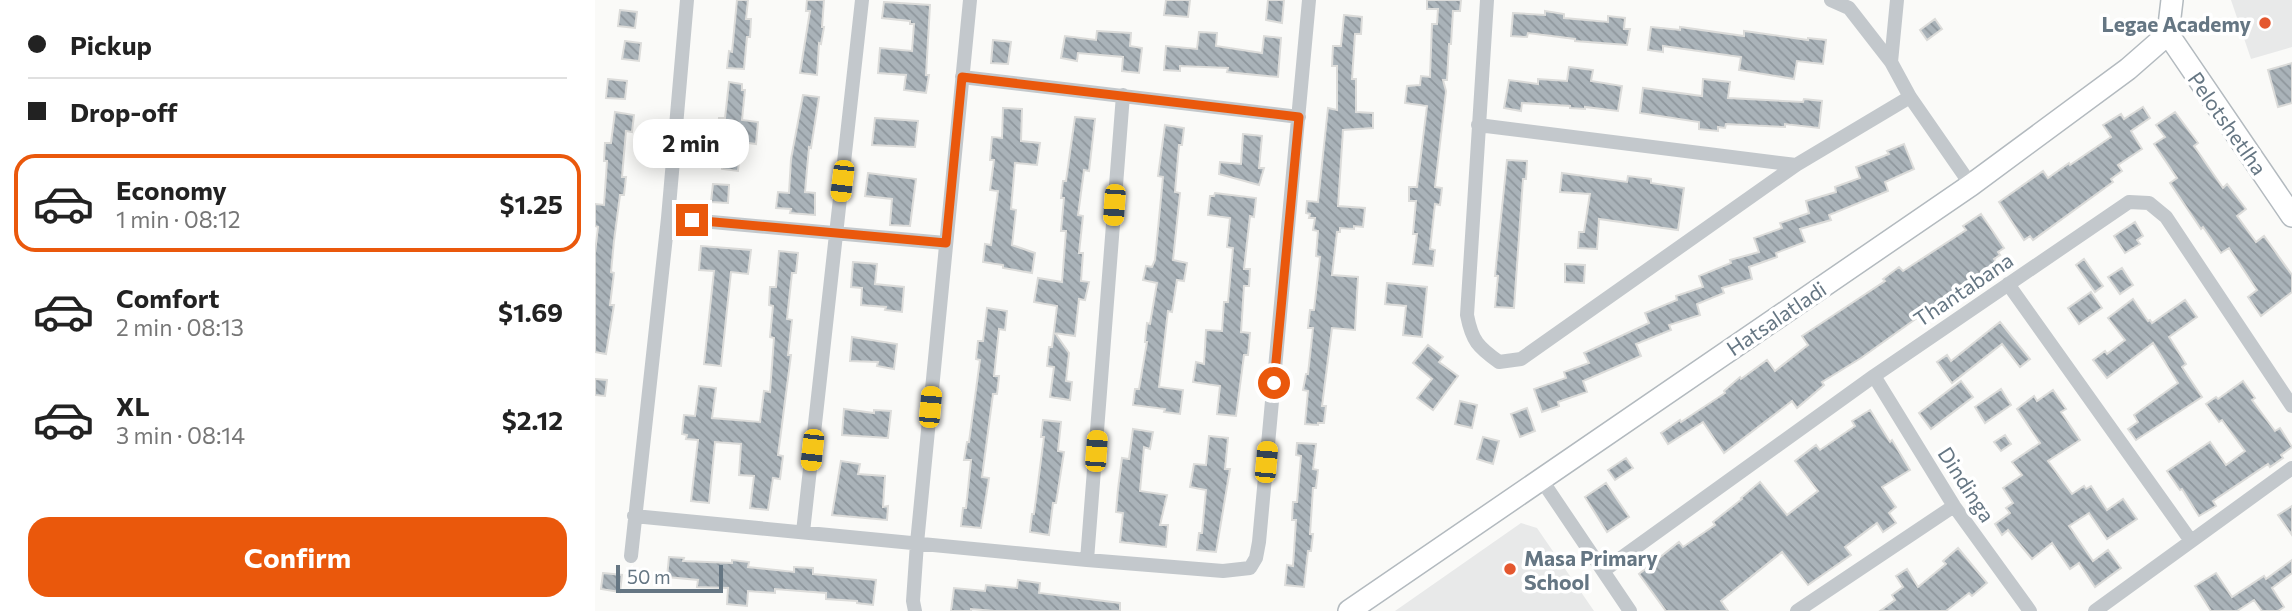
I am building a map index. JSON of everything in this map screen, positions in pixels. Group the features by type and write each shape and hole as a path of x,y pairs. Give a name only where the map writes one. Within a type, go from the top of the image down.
{"street":[{"path":"631,556 668,218 687,0"},
{"path":"803,532 862,0"},
{"path":"915,611 913,601 917,543 970,0"},
{"path":"634,516 1087,560 1223,571 1250,568 1256,558 1309,0"},
{"path":"1487,0 1467,315 1471,335 1481,349 1499,362 1521,359 1796,165 1910,97"},
{"path":"1831,0 1849,8 1891,62 1910,97 1971,185"},
{"path":"1891,62 1897,0"},
{"path":"2168,34 2172,0"},
{"name":"Pelotshetlha","path":"2168,34 2292,216"},
{"name":"Hatsalatladi","path":"1349,611 1971,185 2128,69 2168,34"},
{"path":"962,77 1299,117"},
{"path":"1087,560 1123,95"},
{"path":"1478,125 1796,165"},
{"name":"Thantabana","path":"1603,571 1874,376 2129,202 2149,203 2166,217 2292,407"},
{"path":"668,218 946,243"},
{"path":"2008,284 2191,541"},
{"name":"Dindinga","path":"1874,376 1954,506 2030,611"},
{"path":"2095,611 2292,468"},
{"path":"1541,479 1630,611"},
{"path":"1797,611 1954,506"}],"shaded area":[{"name":"Legae Academy","path":"2231,0 2292,0 2292,47 2251,59"},
{"name":"Masa Primary School","path":"1521,523 1537,528 1594,611 1395,611"}],"building":[{"path":"737,0 748,0 746,19 751,19 744,69 727,68 729,51 732,52"},
{"path":"807,0 824,0 824,27 821,44 819,43 817,75 800,73 810,11 806,11"},
{"path":"1166,0 1190,0 1188,17 1164,15"},
{"path":"1268,0 1284,0 1282,23 1266,20"},
{"path":"1427,0 1461,0 1460,11 1453,11 1447,80 1443,80 1446,91 1435,187 1442,188 1440,205 1435,204 1430,249 1435,250 1433,266 1413,264 1417,234 1413,234 1416,201 1409,201 1409,187 1417,187 1427,106 1405,103 1407,86 1420,85 1421,76 1430,77 1432,24 1437,24 1438,9 1427,9"},
{"path":"884,2 930,5 926,75 929,75 926,93 904,90 906,75 878,73 880,48 912,51 914,24 910,24 910,21 882,18"},
{"path":"620,10 637,12 635,28 618,26"},
{"path":"1545,11 1564,14 1564,18 1608,22 1608,16 1625,18 1624,29 1630,29 1627,45 1575,41 1528,33 1527,37 1511,36 1513,13 1545,15"},
{"path":"1344,15 1362,17 1361,34 1355,34 1352,79 1356,79 1356,112 1373,113 1373,128 1343,130 1338,206 1365,208 1363,227 1340,228 1340,232 1337,232 1332,275 1358,277 1355,330 1332,328 1322,406 1326,406 1324,423 1305,424 1308,391 1303,390 1308,374 1313,328 1308,328 1310,310 1314,310 1320,257 1316,256 1318,231 1313,230 1315,218 1309,218 1310,214 1306,213 1307,201 1318,202 1328,108 1337,110 1337,66 1332,66 1333,46 1341,46"},
{"path":"1935,19 1942,29 1927,40 1920,30"},
{"path":"1651,27 1680,30 1680,27 1744,36 1744,31 1826,40 1823,64 1797,61 1794,79 1739,70 1741,57 1663,46 1663,52 1648,50"},
{"path":"1097,31 1131,33 1130,46 1142,48 1139,73 1122,71 1123,57 1078,53 1077,61 1061,58 1065,36 1096,40"},
{"path":"1199,32 1217,33 1216,46 1262,53 1264,36 1281,38 1278,77 1227,72 1228,68 1180,66 1180,71 1164,70 1166,46 1197,49"},
{"path":"993,40 1011,42 1008,64 991,63"},
{"path":"625,41 641,43 639,61 622,59"},
{"path":"2292,63 2292,103 2278,107 2268,70"},
{"path":"1569,67 1593,70 1591,81 1622,86 1618,111 1522,103 1521,111 1504,108 1509,80 1538,84 1538,79 1567,81"},
{"path":"608,79 627,81 625,99 606,98"},
{"path":"1703,79 1730,82 1728,98 1822,101 1819,128 1785,124 1785,127 1726,124 1725,128 1718,127 1718,131 1699,129 1699,122 1640,113 1643,88 1702,96"},
{"path":"729,82 742,84 742,90 745,90 742,120 758,122 756,144 741,142 738,171 722,169 724,141 717,140 719,118 725,118"},
{"path":"803,95 819,97 811,148 809,147 805,192 815,193 815,215 790,213 791,209 776,208 778,192 789,193 791,159"},
{"path":"2143,107 2150,118 2131,131 2142,149 2118,165 2122,171 2111,179 2113,182 2033,240 2030,236 2024,240 1999,202 2043,171 2048,178 2069,163 2070,165 2111,137 2103,125 2121,114 2124,119"},
{"path":"1003,108 1022,109 1021,141 1040,143 1037,165 1015,163 1011,209 1016,210 1012,245 1035,253 1032,273 983,262 985,244 991,245 998,191 990,190 994,160 990,160 992,137 1002,138"},
{"path":"615,112 634,115 632,132 626,131 622,177 626,177 624,195 620,195 614,241 610,305 614,305 606,354 595,352 595,253 598,227 595,226 595,204 604,205 607,161 604,161 605,143 611,143"},
{"path":"2175,112 2198,143 2194,146 2223,188 2227,184 2246,209 2237,216 2256,242 2264,236 2292,275 2292,292 2261,316 2248,297 2257,290 2229,248 2221,253 2170,183 2177,178 2154,144 2165,137 2156,125"},
{"path":"1075,117 1095,119 1089,171 1084,170 1078,215 1083,216 1079,253 1083,253 1081,281 1089,282 1085,300 1079,299 1075,336 1055,333 1069,353 1066,381 1072,382 1070,400 1050,397 1054,367 1047,366 1057,306 1034,302 1038,278 1062,282 1066,231 1061,231 1064,198 1061,198"},
{"path":"875,118 918,121 915,147 872,145"},
{"path":"1165,125 1184,128 1182,145 1179,145 1175,192 1180,193 1173,260 1187,263 1184,281 1177,280 1172,312 1168,311 1159,387 1183,390 1180,414 1133,405 1135,389 1139,389 1147,342 1147,323 1150,324 1157,283 1143,280 1146,266 1152,267 1155,260 1163,177 1158,176"},
{"path":"1243,134 1262,136 1259,168 1264,168 1259,185 1219,174 1220,162 1241,164"},
{"path":"1904,144 1914,169 1885,182 1888,191 1829,215 1831,220 1800,229 1805,242 1776,253 1777,257 1749,267 1752,279 1722,288 1724,293 1697,304 1700,315 1669,325 1671,330 1636,344 1641,356 1583,381 1587,392 1558,402 1559,406 1542,412 1534,389 1566,378 1564,372 1589,363 1584,353 1649,323 1645,313 1677,300 1676,296 1703,287 1699,276 1731,263 1730,260 1759,252 1754,238 1782,228 1780,223 1809,213 1806,201 1836,192 1835,187 1860,178 1856,167 1889,154 1887,151"},
{"path":"1507,160 1527,161 1526,179 1523,179 1514,308 1495,307 1498,276 1495,276"},
{"path":"868,173 916,179 910,226 890,225 892,199 865,196"},
{"path":"1562,173 1627,182 1628,176 1684,188 1678,230 1599,219 1597,249 1578,248 1579,232 1584,232 1590,194 1560,192"},
{"path":"713,184 729,185 728,203 711,202"},
{"path":"1215,193 1256,198 1254,217 1250,216 1244,269 1250,269 1249,286 1244,286 1241,332 1250,333 1248,355 1244,355 1236,416 1217,414 1220,386 1193,382 1196,362 1204,364 1206,330 1222,331 1224,302 1228,302 1233,248 1227,247 1230,218 1208,215 1210,196"},
{"path":"1981,214 2004,248 1994,259 1997,263 1982,273 1983,275 1822,382 1824,385 1797,408 1792,401 1724,453 1703,422 1668,444 1661,433 1725,393 1740,377 1741,379 1767,360 1775,371 1808,345 1802,336 1885,281 1883,279 1899,267 1903,271 1966,230 1963,226"},
{"path":"2135,222 2143,236 2137,240 2140,244 2125,253 2114,236"},
{"path":"701,246 751,250 748,274 731,272 721,366 704,364 714,271 699,270"},
{"path":"779,251 798,253 796,273 792,273 787,319 792,320 788,355 791,355 778,455 783,456 780,479 773,478 768,510 750,508 754,476 739,475 741,444 715,442 709,503 691,501 698,440 686,439 687,435 682,434 684,415 695,416 699,386 716,388 712,418 760,422 764,391 770,392 774,338 770,337 773,306 769,305 770,287 776,287"},
{"path":"2084,259 2103,286 2095,292 2076,265"},
{"path":"853,262 877,264 875,284 904,287 902,312 885,310 886,307 861,305 862,288 851,287"},
{"path":"1565,264 1585,265 1584,283 1565,282"},
{"path":"2122,268 2133,285 2120,294 2108,277"},
{"path":"1387,283 1427,287 1422,337 1403,335 1406,306 1385,304"},
{"path":"2091,292 2102,308 2079,324 2068,308"},
{"path":"2133,299 2152,323 2185,300 2197,317 2169,337 2186,364 2182,367 2202,397 2136,440 2128,429 2138,422 2134,415 2178,383 2153,343 2107,378 2093,360 2105,351 2107,354 2125,340 2108,318"},
{"path":"987,308 1007,311 1005,330 999,329 994,376 999,376 997,394 993,394 982,477 989,478 981,528 961,526 963,508 966,508 971,460 964,460 980,360 976,359 978,341 983,341"},
{"path":"2000,322 2030,359 2020,367 2002,344 1952,383 1937,362 1947,355 1951,361"},
{"path":"852,337 897,344 894,369 877,366 878,362 850,361"},
{"path":"1428,345 1443,357 1439,362 1458,376 1433,410 1417,398 1432,379 1413,363"},
{"path":"595,379 607,380 605,396 595,395"},
{"path":"1961,381 1973,397 1931,429 1919,413"},
{"path":"2243,381 2255,398 2252,400 2275,431 2280,428 2292,447 2270,467 2268,464 2213,501 2216,506 2199,516 2167,471 2210,442 2226,465 2245,451 2206,404"},
{"path":"2001,389 2011,405 1985,423 1975,407"},
{"path":"2053,390 2066,409 2061,412 2080,440 2048,461 2072,494 2084,486 2086,489 2091,486 2107,510 2123,499 2137,519 2107,539 2089,513 2069,526 2093,561 2108,550 2121,568 2095,587 2079,563 2070,569 2052,543 2032,559 2008,530 2002,535 1995,524 2010,513 2006,508 2013,503 2003,488 2022,475 2012,462 2040,443 2017,409 2034,396 2037,401"},
{"path":"1460,401 1477,405 1472,428 1455,424"},
{"path":"1527,408 1535,431 1520,437 1511,414"},
{"path":"844,409 874,413 874,410 891,411 888,438 842,435"},
{"path":"1870,410 1910,470 1882,487 1896,507 1889,513 1896,523 1883,532 1877,523 1845,547 1851,555 1808,585 1782,552 1721,601 1728,611 1666,611 1639,574 1679,542 1683,547 1715,525 1713,522 1760,482 1787,515 1818,491 1795,461 1816,445 1820,450 1855,426 1852,421"},
{"path":"1043,420 1061,422 1058,451 1064,452 1049,535 1030,532 1044,437 1041,437"},
{"path":"1133,429 1153,432 1150,449 1144,447 1140,491 1167,495 1160,525 1168,525 1166,547 1120,542 1123,513 1116,512 1118,489 1122,458 1129,459"},
{"path":"2005,435 2011,444 2001,451 1994,442"},
{"path":"1209,436 1228,438 1225,469 1230,469 1216,552 1197,550 1199,533 1202,533 1206,490 1190,487 1194,464 1206,465"},
{"path":"1483,437 1499,441 1493,464 1477,459"},
{"path":"1297,443 1316,444 1313,469 1318,470 1316,488 1313,488 1310,534 1313,534 1304,587 1285,585 1287,565 1293,566 1296,520 1292,520 1293,502 1297,502 1301,456 1296,455"},
{"path":"1626,458 1633,468 1615,480 1608,470"},
{"path":"841,461 860,464 858,474 885,476 883,507 888,506 887,520 832,515"},
{"path":"1606,483 1629,517 1607,532 1585,497"},
{"path":"2292,506 2292,535 2278,515"},
{"path":"1958,548 1987,583 1972,596 1969,593 1946,611 1880,611 1895,600 1892,595 1903,587 1896,576 1907,569 1918,587 1946,564 1943,561"},
{"path":"669,557 684,558 683,561 749,562 748,567 794,572 794,567 813,568 813,574 876,580 873,605 826,599 826,593 775,589 775,593 748,591 747,606 727,604 728,588 697,587 698,580 667,577"},
{"path":"2292,560 2292,573 2272,588 2284,607 2278,611 2262,611 2254,600 2237,611 2211,611 2195,586 2216,573 2232,597 2264,576 2266,579"},
{"path":"603,573 622,575 620,592 601,589"},
{"path":"1018,580 1040,583 1039,593 1120,603 1120,611 951,611 954,588 985,591 986,585 1017,588"}],"place":[{"name":"Legae Academy","path":"2265,23"},
{"name":"Masa Primary School","path":"1510,569"}],"route":[{"path":"692,220 946,243 962,77 1299,117 1274,383"}]}
